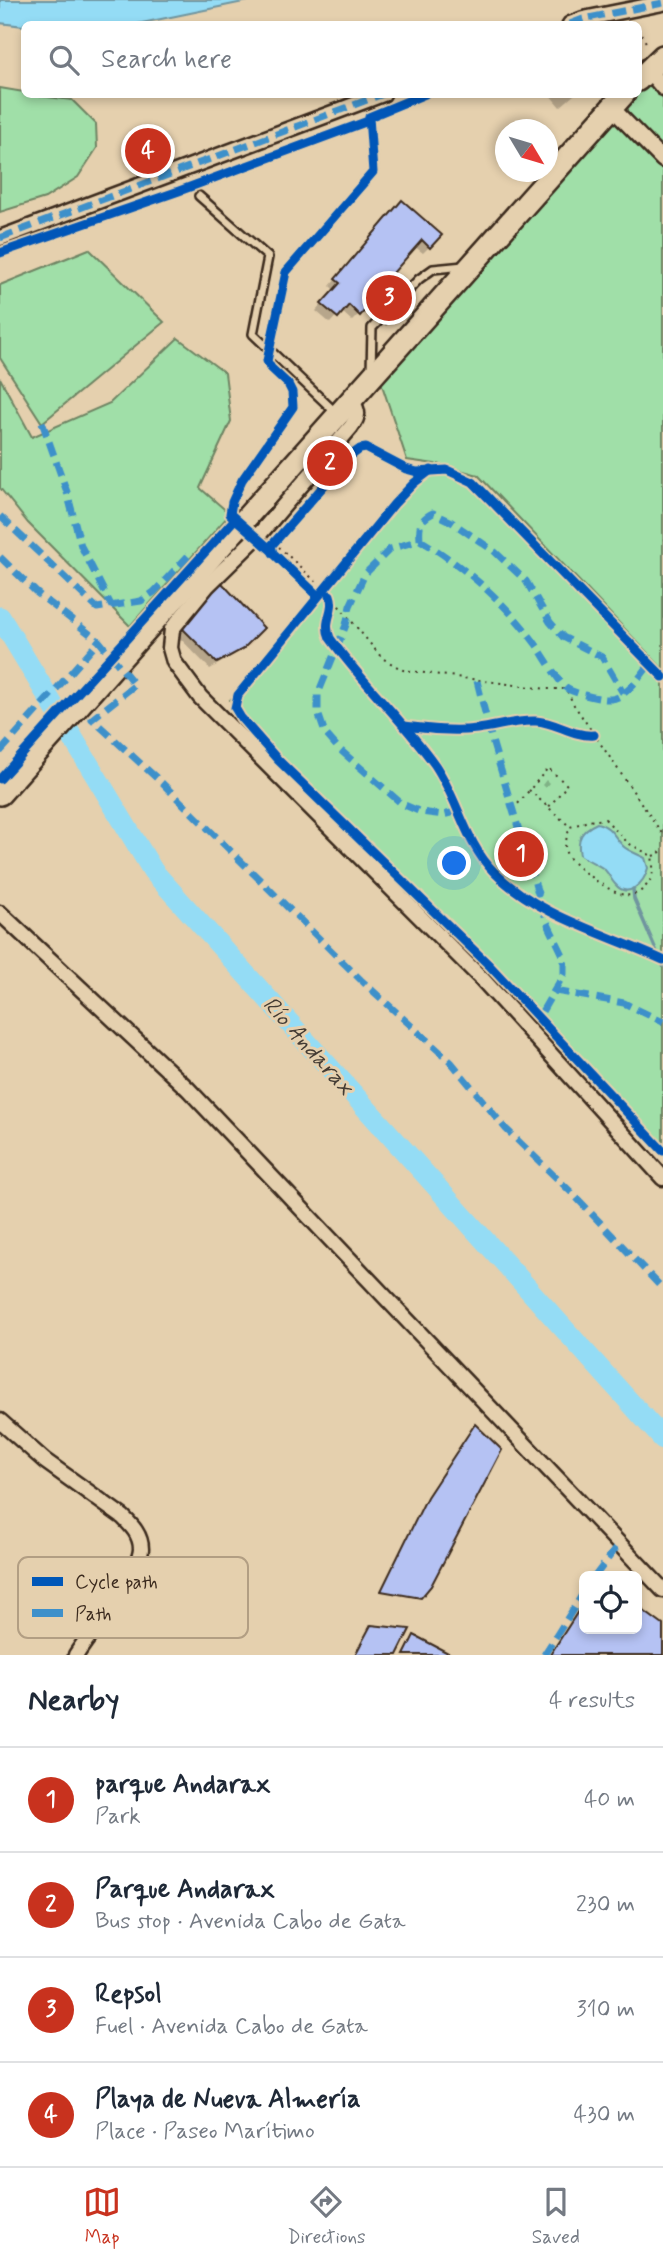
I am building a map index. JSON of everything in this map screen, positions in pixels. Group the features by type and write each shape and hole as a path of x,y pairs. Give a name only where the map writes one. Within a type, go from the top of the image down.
{"main road":[{"path":"0,794 618,101"}],"street":[{"path":"577,21 663,3"},
{"path":"652,66 663,88"},
{"path":"0,238 372,98"},
{"path":"618,101 663,160"},
{"path":"348,405 358,411 357,418 257,537 207,586 178,620 170,637 174,662 208,706 483,980 663,1178"},
{"path":"0,913 188,1089 663,1590"},
{"path":"0,1421 45,1461 123,1517 139,1536 139,1557"},
{"path":"76,1655 88,1638"}],"lane":[{"path":"199,196 268,257 253,334 333,411 348,405"},
{"path":"370,380 372,328 419,279 433,269 472,265"}],"path":[{"path":"642,40 652,66"},
{"path":"257,537 276,545 382,658 403,670 546,690 566,689 590,735 614,757 663,835"},
{"path":"322,595 331,582"},
{"path":"322,595 333,604 331,608"},
{"path":"512,807 517,805 548,768 568,785 548,807"},
{"path":"528,790 570,827"},
{"path":"570,827 605,819 628,843 652,856"},
{"path":"570,827 565,849 570,860 615,893 630,895 638,893 647,885 654,870 652,856"},
{"path":"652,856 663,851"}],"green space":[{"path":"649,81 663,98 663,669 478,475 438,464 454,476 470,483 482,496 504,512 663,677 663,1150 391,865 276,754 230,700 435,464 407,460 380,379 634,98 642,98 642,89"},
{"path":"0,88 21,92 21,98 72,100 96,124 97,148 78,177 45,198 0,212"},
{"path":"89,249 164,322 42,423 0,358 0,285"},
{"path":"178,338 225,373 231,421 200,488 230,514 130,626 28,523 0,488 0,378 32,437 110,403"}],"water":[{"path":"0,0 253,0 152,21 21,21 21,26 0,23"},
{"path":"597,823 609,829 625,848 645,858 648,868 635,888 620,889 605,870 580,855 581,835"}],"building":[{"path":"402,200 442,235 430,248 422,240 364,306 367,308 360,316 349,305 338,318 321,304 340,283 335,279"},
{"path":"393,273 414,292 386,324 364,306"},
{"path":"221,582 264,628 243,649 217,663 181,627"},
{"path":"475,1424 502,1450 431,1586 421,1598 381,1591 427,1497"},
{"path":"579,1610 579,1634 642,1634 642,1610 663,1625 663,1655 550,1655"},
{"path":"371,1625 410,1629 397,1655 355,1655"},
{"path":"414,1635 452,1655 404,1655"}],"waterway":[{"name":"Río Andarax","path":"0,617 153,871 663,1439"},
{"path":"633,889 634,899 663,966"}],"marked path":[{"path":"578,21 663,3"},
{"path":"0,238 372,98"},
{"path":"42,422 67,492 81,546 112,607"},
{"path":"420,540 421,524 433,513 450,521 494,551 526,581 550,622 563,637 602,657 623,693"},
{"path":"0,516 97,608 141,601 154,592 188,556"},
{"path":"459,811 443,815 421,812 402,804 338,748 325,733 318,713 318,694 346,625 350,606 365,574 390,549 420,540 468,573 511,613 561,683 573,692 601,698 617,698 633,685 650,664"},
{"path":"0,557 37,593 99,641 135,685 92,719 162,783 361,980 451,1062 506,1129 574,1195 663,1289"},
{"path":"0,752 99,641"},
{"path":"477,681 493,744 547,922 564,957 564,974 540,1015"},
{"path":"555,991 624,1003 663,1022"},
{"path":"599,1571 619,1544"},
{"path":"544,1655 579,1600"}],"cycle path":[{"path":"271,550 230,514 232,502 242,480 293,407 292,392 288,384 267,361 286,272 373,172 369,117 415,98"},
{"path":"0,253 368,121"},
{"path":"316,599 317,595 273,553 271,546 349,457 366,448 406,469 417,472 447,470 473,482 663,677"},
{"path":"431,470 394,504 238,695 235,708 278,760 489,965 663,1151"},
{"path":"0,779 235,519"},
{"path":"330,595 327,626 330,638 435,765 476,848 494,872 512,888 552,913 663,960"},
{"path":"405,726 459,730 536,721 579,734 594,735"}],"place":[{"name":"Playa de Nueva Almería","path":"148,151"},
{"name":"Repsol","path":"389,298"},
{"name":"Parque Andarax","path":"330,463"},
{"name":"parque Andarax","path":"521,854"}]}
